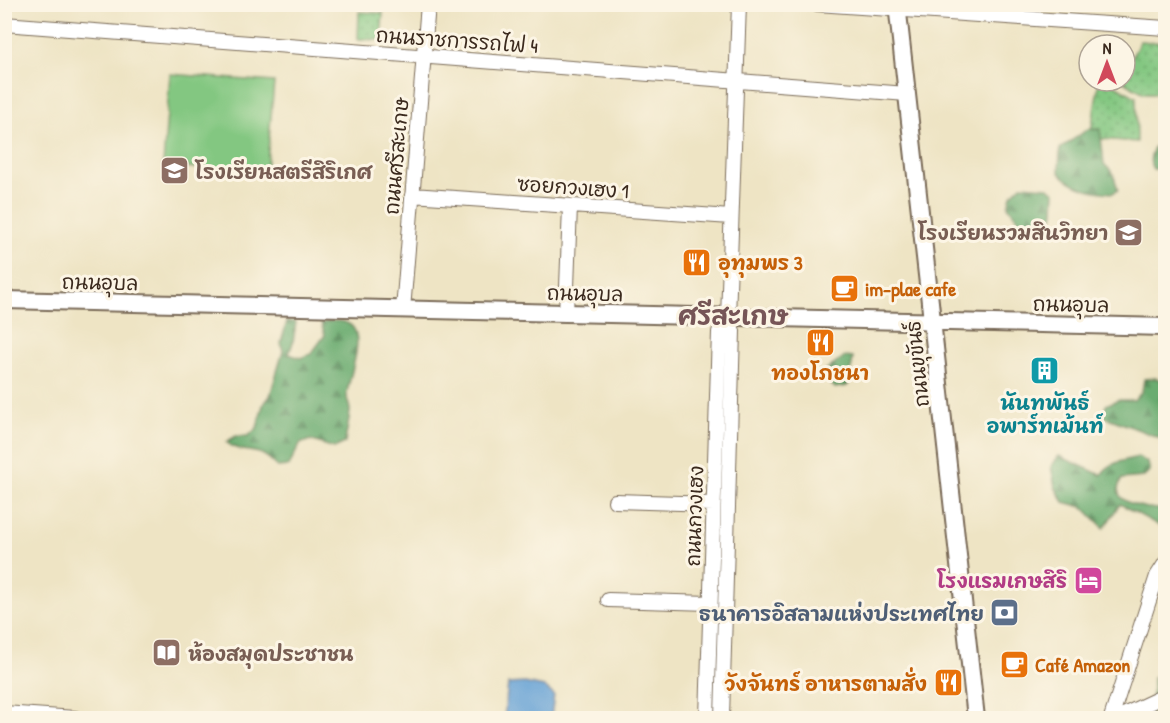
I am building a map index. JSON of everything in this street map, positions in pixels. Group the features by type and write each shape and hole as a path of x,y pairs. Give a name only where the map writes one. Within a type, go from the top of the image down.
{"main road":[{"name":"ถนนขุขันธ์","path":"898,8 976,718"},
{"name":"ถนนอุบล","path":"4,300 1166,327"}],"street":[{"name":"ถนนศรีสะเกษ","path":"403,310 428,4"},
{"name":"ถนนกวงเฮง","path":"722,718 734,331 728,318 739,4"},
{"path":"817,4 1166,28"},
{"name":"ถนนราชการรถไฟ 4","path":"4,24 907,94"},
{"name":"ซอยกวงเฮง 1","path":"412,195 731,217"},
{"path":"566,314 570,206"},
{"name":"ถนนกวงเฮง","path":"707,718 718,332 728,318"},
{"path":"615,501 713,504"},
{"path":"1111,718 1157,576 1166,562"},
{"path":"608,600 710,603"},
{"path":"1117,718 1166,695"},
{"path":"4,713 75,718"}],"green space":[{"path":"359,12 383,13 381,40 358,39"},
{"path":"1140,41 1165,43 1165,83 1161,93 1144,93 1137,89 1137,47"},
{"path":"170,74 274,82 266,174 163,165"},
{"path":"1097,93 1129,93 1136,97 1137,142 1090,138"},
{"path":"1088,129 1100,129 1104,164 1113,173 1118,190 1113,193 1084,188 1071,182 1059,172 1060,149"},
{"path":"1165,145 1165,170 1153,169 1150,161 1154,147"},
{"path":"1021,185 1048,187 1055,192 1053,216 1048,224 1039,227 1025,225 1008,206 1011,195"},
{"path":"287,321 296,322 289,354 300,358 311,354 325,335 321,323 338,321 349,324 355,332 357,342 347,393 350,411 345,443 334,448 310,440 300,444 289,466 277,467 264,455 233,447 226,442 236,436 248,436 257,428 263,405 270,396 283,351 281,343"},
{"path":"845,357 853,358 849,383 847,386 835,388 824,377 826,370"},
{"path":"1156,378 1165,382 1165,440 1103,416 1106,405 1117,400 1134,400 1142,391 1144,379"},
{"path":"1059,456 1101,475 1112,465 1138,457 1148,463 1150,471 1144,477 1122,479 1118,488 1119,495 1132,504 1165,509 1165,529 1120,504 1104,528 1083,507 1064,502 1055,487 1051,466"},
{"path":"1165,669 1165,702 1160,704 1149,718 1126,718 1147,703 1152,694 1153,678"}],"water":[{"path":"525,683 544,687 554,695 551,718 504,718 508,684"}],"place":[{"name":"โรงเรียนสตรีสิริเกศ","path":"174,171"},
{"name":"โรงเรียนรวมสินวิทยา","path":"1129,232"},
{"name":"อุทุมพร 3","path":"697,262"},
{"name":"im-plae cafe","path":"844,288"},
{"name":"ทองโภชนา","path":"820,342"},
{"name":"นันทพันธ์ อพาร์ทเม้นท์","path":"1045,371"},
{"name":"โรงแรมเกษสิริ","path":"1088,580"},
{"name":"ธนาคารอิสลามแห่งประเทศไทย","path":"1005,613"},
{"name":"ห้องสมุดประชาชน","path":"167,653"},
{"name":"Café Amazon","path":"1014,664"},
{"name":"วังจันทร์ อาหารตามสั่ง","path":"948,683"}],"district":[{"name":"ศรีสะเกษ","path":"733,315"}]}
